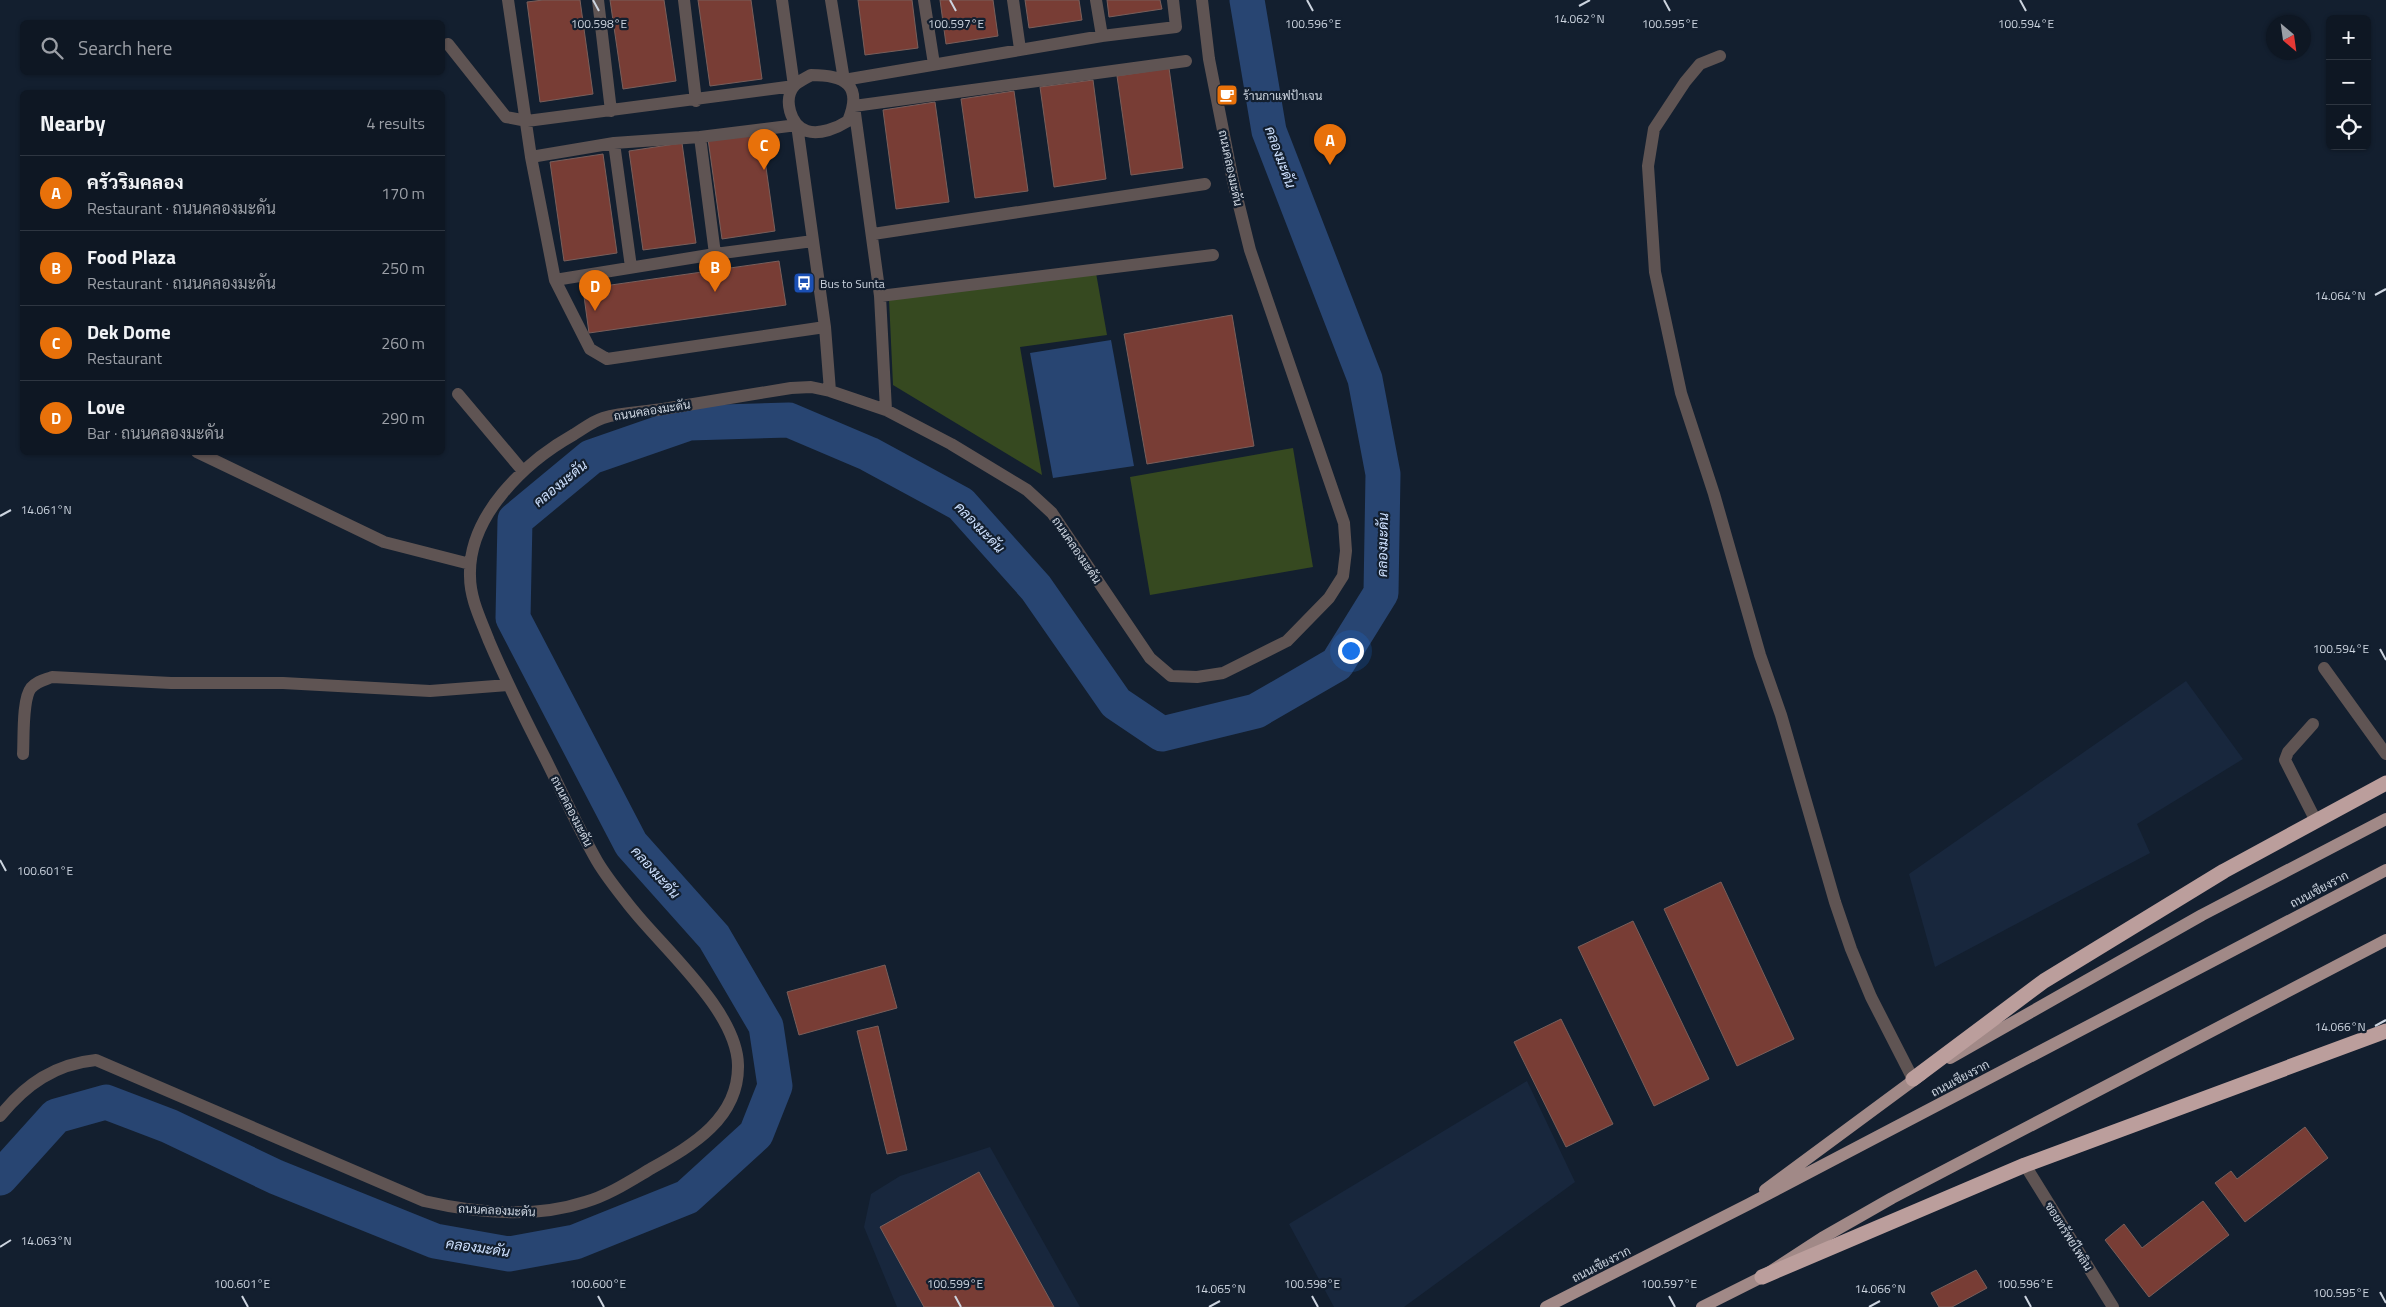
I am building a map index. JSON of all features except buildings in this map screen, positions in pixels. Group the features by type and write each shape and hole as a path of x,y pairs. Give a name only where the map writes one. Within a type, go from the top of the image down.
{"highway":[{"path":"1913,1079 2044,981 2224,871 2386,783"},
{"path":"1762,1277 2025,1165 2386,1030"}],"main road":[{"path":"1749,1204 1774,1182 1913,1079 2202,915 2386,819"},
{"name":"ถนนเชียงราก","path":"1546,1307 1749,1204 2386,870"},
{"path":"1702,1307 1762,1277 1822,1238 1892,1198 2386,940"}],"street":[{"path":"508,0 531,157 556,280 590,349 607,359 825,327"},
{"path":"598,0 611,111"},
{"path":"684,0 696,100"},
{"path":"782,0 794,86 789,99 790,111 797,125 825,327 830,390"},
{"path":"831,0 844,80 851,90 854,106 873,234 880,296 886,410"},
{"path":"924,0 934,64"},
{"path":"1013,0 1020,49"},
{"path":"1096,0 1102,36"},
{"path":"448,44 506,117 527,122 794,86 811,75 833,75 844,80 1020,49 1176,27 1173,0"},
{"name":"ถนนคลองมะดัน","path":"0,1116 11,1102 38,1079 79,1062 96,1060 424,1201 458,1209 489,1212 542,1212 585,1202 611,1192 663,1162 708,1132 726,1111 736,1091 738,1063 734,1035 715,1005 633,910 598,864 508,685 475,607 470,580 471,552 488,516 522,470 552,447 602,418 791,388 830,390 886,410 951,444 1027,490 1052,513 1150,658 1171,676 1197,677 1223,673 1287,641 1330,598 1343,576 1346,550 1344,523 1250,250 1233,181 1211,68 1202,0"},
{"path":"1720,56 1700,64 1664,111 1654,129 1648,166 1655,272 1681,393 1714,494 1760,655 1781,715 1838,910 1851,949 1871,997 1913,1079"},
{"path":"854,106 1186,61"},
{"path":"531,157 614,143 700,137 797,125 809,132 824,131 840,126 848,121 854,106"},
{"path":"700,137 715,254"},
{"path":"614,143 631,267"},
{"path":"873,234 1205,184"},
{"path":"556,280 715,254 813,241"},
{"path":"880,296 1214,255"},
{"path":"458,394 522,470"},
{"path":"203,455 384,542 470,564"},
{"path":"2324,668 2386,754"},
{"path":"23,754 26,701 30,689 39,681 52,677 171,683 282,683 430,691 508,685"},
{"path":"2313,724 2288,752 2285,760 2316,821"},
{"name":"ซอยทรัพย์ไพลิน","path":"2025,1165 2113,1307"}],"shaded area":[{"path":"2186,681 2243,759 2137,824 2150,853 1935,967 1909,874"},
{"path":"1527,1081 1575,1182 1404,1307 1334,1307 1289,1224"},
{"path":"990,1147 1080,1307 897,1307 864,1227 871,1194 900,1176"}],"green space":[{"path":"1096,273 1107,335 1020,347 1042,475 893,385 889,299"},
{"path":"1293,448 1313,567 1150,595 1130,477"}],"water":[{"path":"1111,340 1134,466 1053,478 1030,353"}],"waterway":[{"name":"คลองมะดัน","path":"0,1178 56,1116 106,1102 169,1126 276,1177 435,1241 509,1254 575,1242 687,1197 756,1134 775,1086 766,1026 714,937 631,844 513,618 515,520 591,457 689,423 789,420 869,454 961,504 1036,588 1116,703 1162,734 1256,711 1337,664 1381,593 1383,474 1365,379 1269,131 1247,0"}],"place":[{"name":"ร้านกาแฟป้าเจน","path":"1227,95"},
{"name":"ครัวริมคลอง","path":"1330,165"},
{"name":"Dek Dome","path":"764,170"},
{"name":"Bus to Sunta","path":"804,283"},
{"name":"Food Plaza","path":"715,292"},
{"name":"Love","path":"595,311"}]}
